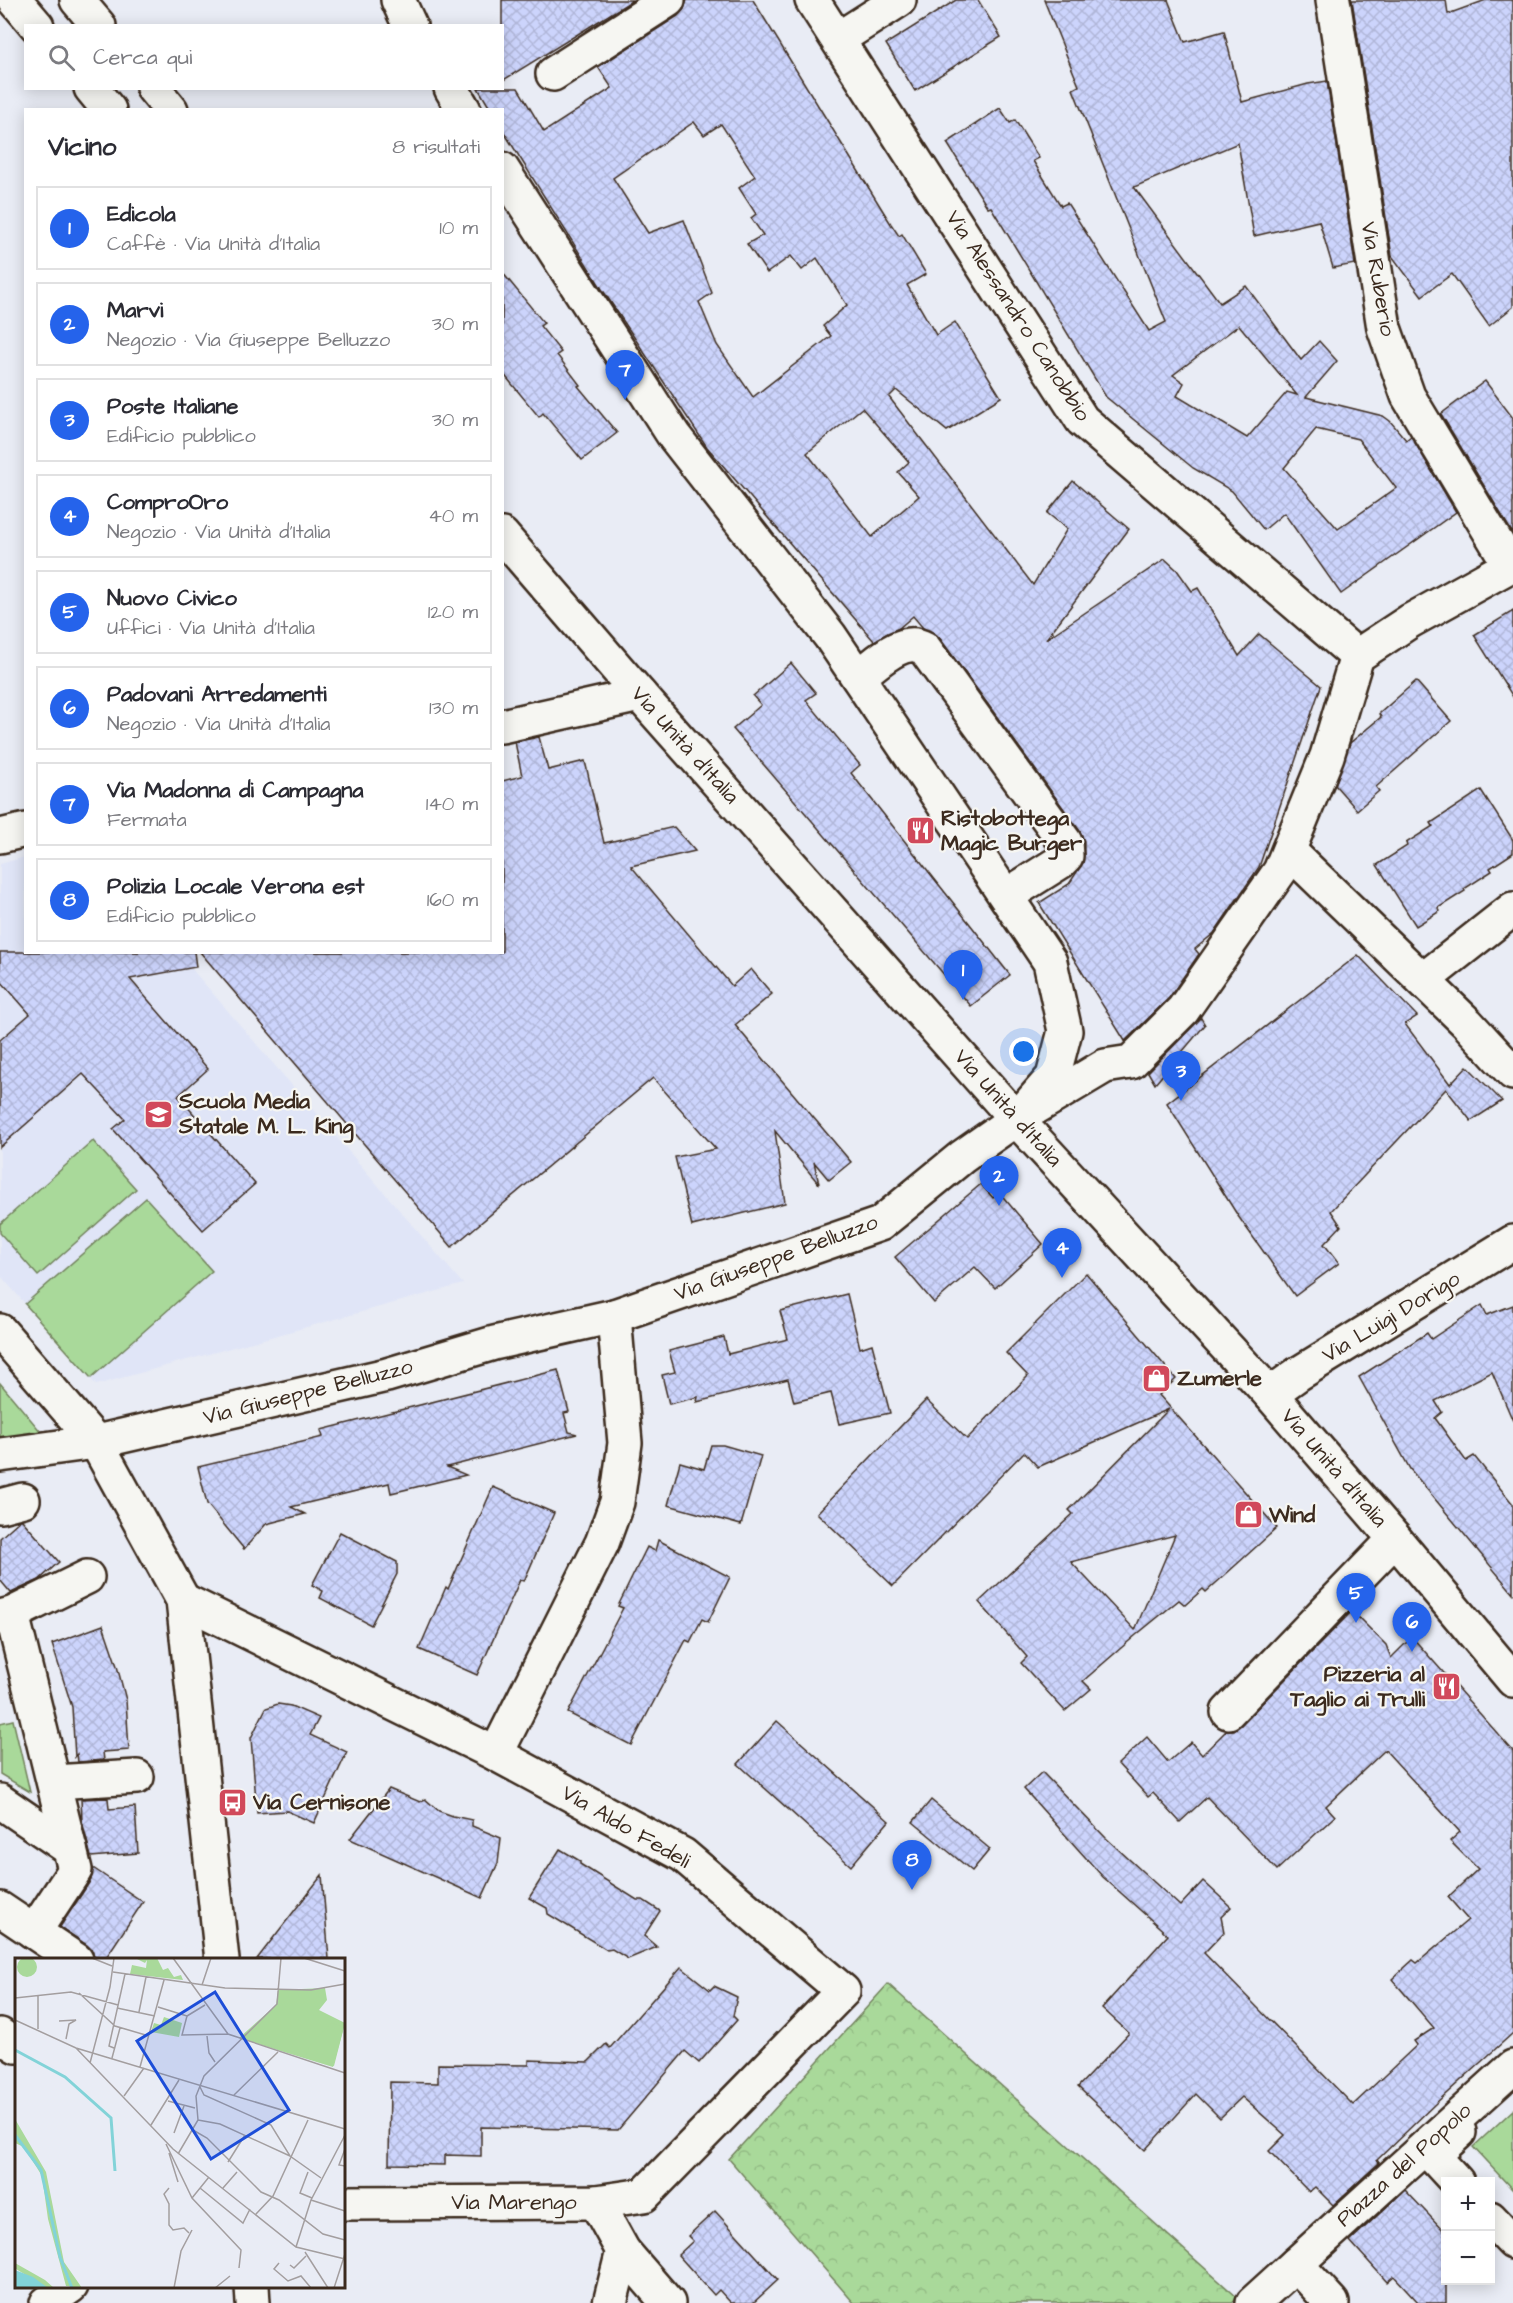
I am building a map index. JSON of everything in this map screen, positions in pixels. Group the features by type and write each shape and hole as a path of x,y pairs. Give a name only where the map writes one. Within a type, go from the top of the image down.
{"street":[{"path":"15,0 35,24"},
{"path":"77,0 97,24"},
{"path":"398,0 409,24"},
{"path":"553,74 668,0"},
{"name":"Via Alessandro Canobbio","path":"812,0 1082,420 1357,656"},
{"path":"838,39 899,0"},
{"name":"Via Ruberio","path":"1332,0 1384,328 1408,396 1511,565"},
{"path":"93,90 107,108"},
{"path":"155,90 169,108"},
{"path":"452,90 463,108"},
{"path":"504,172 675,435 831,636 1050,962 1065,1031 1053,1077 1016,1119"},
{"name":"Via Unità d'Italia","path":"504,538 1016,1119 1270,1394 1513,1680"},
{"path":"1016,1119 1105,1066 1131,1062 1183,1010 1280,871 1327,756 1357,656 1410,621 1511,565"},
{"path":"858,677 901,646 918,645 924,648 1065,842 1066,856 1060,862 1006,896"},
{"path":"504,726 640,695"},
{"path":"0,836 24,830"},
{"path":"1289,851 1423,980 1513,1073"},
{"path":"1423,980 1513,909"},
{"path":"1065,1031 1105,1066"},
{"name":"Via Giuseppe Belluzzo","path":"0,1455 96,1442 387,1375 494,1342 614,1316 880,1224 962,1157 1016,1119"},
{"name":"Via Luigi Dorigo","path":"1270,1394 1298,1374 1513,1242"},
{"path":"496,1754 602,1544 617,1502 625,1443 614,1316"},
{"path":"0,1331 96,1442 183,1600 222,1958"},
{"path":"1228,1712 1395,1539"},
{"path":"34,1932 75,1870 54,1782 6,1616 87,1577"},
{"name":"Via Aldo Fedeli","path":"183,1600 496,1754 683,1855 843,1991 644,2195 596,2202"},
{"path":"54,1782 137,1777"},
{"path":"0,1801 70,1849"},
{"path":"0,1909 74,1958"},
{"path":"0,2036 15,2045"},
{"name":"Piazza del Popolo","path":"1253,2303 1513,2067"},
{"name":"Piazza del Popolo","path":"1453,2177 1433,2156 1513,2082"},
{"name":"Via Marengo","path":"345,2203 596,2202 623,2251 668,2303"},
{"path":"1495,2222 1513,2242"},
{"path":"610,2303 623,2251"},
{"path":"1296,2264 1332,2303"},
{"path":"47,2303 69,2288"},
{"path":"252,2288 253,2303"}],"shaded area":[{"name":"Scuola Media Statale M. L. King","path":"24,857 24,954 179,954 463,1284 96,1385 0,1275 0,864"}],"green space":[{"path":"93,1141 136,1189 38,1276 0,1233 0,1224"},
{"path":"146,1198 212,1271 91,1378 25,1304"},
{"path":"0,1383 57,1451 0,1461"},
{"path":"13,1720 30,1792 0,1774 0,1723"},
{"path":"888,1984 1238,2298 1232,2303 854,2303 729,2159"},
{"path":"1513,2110 1513,2190 1473,2147"}],"building":[{"path":"502,0 633,0 504,80 504,24 502,24"},
{"path":"687,0 753,0 891,224 899,236 902,234 926,274 907,285 936,335 955,322 1001,397 947,431 896,390 889,397 1033,585 1067,529 1047,513 1073,481 1129,529 1046,639 1165,559 1177,570 1192,591 1198,588 1239,656 1259,634 1321,686 1259,867 1214,933 1195,949 1199,954 1169,998 1125,1041 1039,903 1069,884 1083,863 1084,841 1080,831 939,637 923,628 913,616 899,628 874,641 707,447 602,289 504,132 504,108 490,108 479,90 518,88 544,132 612,88 598,67 678,16","holes":["694,122 704,135 721,124 755,176 739,188 756,214 751,218 763,235 747,244 767,273 791,256 802,270 817,258 847,305 823,326 831,336 753,397 717,345 699,302 712,293 684,220 648,233 613,178","862,408 909,462 898,472 919,496 872,537 807,453"]},
{"path":"956,0 978,0 1001,37 915,91 886,44"},
{"path":"1044,0 1168,0 1185,42 1224,31 1242,102 1327,81 1355,264 1333,268 1319,221 1254,236 1238,143 1134,187 1220,303 1246,286 1301,360 1319,341 1337,361 1306,397 1383,416 1406,440 1411,436 1456,512 1341,594 1284,513 1264,530 1232,491 1193,468 1106,397 991,207 988,208 947,143 1000,108 1010,123 1015,120 1039,158 1033,161 1061,206 1067,203 1149,331 1166,322 1073,89 1079,86","holes":["1239,325 1297,395 1287,392 1247,438 1177,396 1184,383 1173,375","1316,429 1358,439 1396,488 1338,529 1284,468"]},
{"path":"1352,0 1446,0 1448,14 1486,0 1513,0 1513,307 1489,326 1452,274 1422,296 1392,256"},
{"path":"504,274 544,323 540,326 561,352 557,355 580,385 578,386 617,433 582,460 543,413 539,417 504,374"},
{"path":"1485,381 1513,418 1513,534 1441,414"},
{"path":"1513,611 1513,697 1474,635"},
{"path":"791,663 816,693 806,700 860,765 851,773 1010,975 971,1006 733,729 761,705 753,696"},
{"path":"1416,681 1451,721 1376,787 1379,791 1357,810 1335,785 1350,743 1381,717 1379,714"},
{"path":"539,737 548,770 585,761 604,843 674,827 695,851 631,866 732,986 751,969 772,994 735,1025 851,1162 829,1180 814,1162 819,1184 775,1131 785,1203 692,1226 675,1157 716,1149 653,1078 452,1247 202,954 504,954 504,780 522,776 515,742"},
{"path":"1481,790 1513,840 1513,853 1490,868 1492,871 1464,889 1465,891 1438,908 1440,911 1416,926 1377,865 1433,826 1431,823"},
{"path":"0,952 194,954 196,967 130,979 208,1069 178,1096 255,1184 203,1230 113,1129 125,1119 83,1074 0,1147 0,1040 30,1014 0,980"},
{"path":"1358,955 1417,1016 1405,1024 1450,1084 1467,1066 1502,1101 1471,1121 1446,1089 1331,1211 1341,1226 1324,1244 1339,1263 1295,1296 1238,1216 1167,1103"},
{"path":"1201,1018 1205,1025 1155,1084 1148,1072"},
{"path":"981,1184 993,1198 999,1192 1043,1244 995,1288 975,1267 934,1303 895,1257"},
{"path":"1086,1273 1176,1379 1159,1395 1277,1528 1206,1592 1203,1589 1185,1605 1179,1600 1136,1635 1083,1681 1091,1689 1065,1711 1021,1663 1027,1657 979,1602 1073,1514 1069,1510 1169,1409 1038,1467 1024,1452 893,1586 817,1513 926,1400 967,1439 1028,1376 1006,1353","holes":["1175,1535 1135,1630 1071,1562"]},
{"path":"847,1294 860,1348 872,1344 890,1413 839,1424 831,1393 794,1402 788,1379 697,1402 698,1397 669,1404 662,1375 675,1372 669,1351 724,1337 728,1354 788,1339 780,1311"},
{"path":"1482,1305 1487,1315 1513,1305 1513,1421 1492,1372 1435,1401 1442,1412 1435,1418 1466,1461 1474,1456 1513,1504 1513,1593 1410,1469 1359,1377 1427,1333 1431,1339"},
{"path":"558,1370 569,1412 564,1413 569,1432 577,1434 447,1467 466,1475 391,1493 389,1483 291,1507 305,1514 266,1524 244,1549 207,1504 198,1467 323,1437 321,1430"},
{"path":"711,1445 723,1445 761,1456 741,1525 668,1505 680,1462 704,1469"},
{"path":"493,1487 554,1513 524,1581 520,1580 477,1675 419,1649"},
{"path":"20,1520 59,1562 39,1580 11,1593 0,1580 0,1538"},
{"path":"340,1532 397,1562 397,1574 371,1625 320,1598 323,1591 312,1585"},
{"path":"658,1540 730,1577 708,1622 702,1619 690,1642 686,1640 631,1745 568,1713 623,1608 618,1606 647,1547 655,1551"},
{"path":"1352,1611 1386,1645 1391,1658 1412,1637 1513,1751 1513,2033 1436,2103 1377,2160 1379,2163 1333,2205 1315,2187 1309,2192 1269,2151 1285,2135 1242,2097 1220,2118 1196,2094 1145,2150 1078,2087 1129,2033 1102,2008 1168,1935 1103,1877 1024,1789 1042,1772 1106,1838 1180,1906 1203,1881 1231,1907 1221,1917 1224,1932 1204,1953 1353,2105 1417,2045 1414,2041 1434,2028 1392,1979 1413,1960 1417,1963 1468,1920 1448,1897 1478,1869 1450,1841 1460,1832 1385,1750 1326,1806 1335,1816 1277,1870 1207,1797 1180,1822 1153,1793 1148,1797 1118,1764 1147,1737 1168,1762 1191,1742 1202,1755 1227,1730 1234,1730 1241,1725"},
{"path":"103,1625 126,1700 129,1750 103,1752 104,1760 78,1762 77,1754 75,1757 72,1707 52,1644"},
{"path":"278,1704 291,1706 319,1718 310,1735 347,1752 314,1823 287,1811 257,1813 251,1738 266,1708"},
{"path":"777,1721 889,1821 851,1866 738,1764"},
{"path":"389,1789 420,1802 425,1799 439,1811 472,1820 472,1826 501,1838 498,1863 482,1898 350,1839"},
{"path":"108,1798 109,1809 135,1807 138,1853 91,1857 82,1821 81,1799"},
{"path":"931,1800 990,1849 972,1871 913,1822"},
{"path":"560,1849 637,1900 643,1900 660,1911 644,1936 657,1947 628,1959 612,1949 607,1950 548,1914 547,1908 529,1898"},
{"path":"93,1868 143,1902 106,1958 94,1958 93,1951 87,1945 60,1927 91,1880"},
{"path":"322,1875 329,1958 258,1958"},
{"path":"681,1967 710,1990 714,1986 737,1997 733,2016 737,2020 699,2063 685,2051 618,2130 481,2127 481,2156 445,2155 445,2165 389,2164 390,2082 438,2083 438,2064 529,2065 529,2060 588,2062 606,2044 610,2048"},
{"path":"1405,2190 1441,2228 1441,2285 1446,2285 1446,2303 1419,2303 1394,2276 1387,2282 1350,2241"},
{"path":"715,2211 778,2280 753,2303 731,2303 719,2290 714,2295 678,2255 693,2241 688,2236"}],"place":[{"name":"Via Madonna di Campagna","path":"625,400"},
{"name":"Ristobottega Magic Burger","path":"920,831"},
{"name":"Edicola","path":"963,1000"},
{"name":"Poste Italiane","path":"1181,1101"},
{"name":"Scuola Media Statale M. L. King","path":"158,1114"},
{"name":"Marvi","path":"999,1206"},
{"name":"ComproOro","path":"1062,1278"},
{"name":"Zumerle","path":"1156,1378"},
{"name":"Wind","path":"1248,1515"},
{"name":"Nuovo Civico","path":"1356,1623"},
{"name":"Padovani Arredamenti","path":"1412,1652"},
{"name":"Pizzeria al Taglio ai Trulli","path":"1446,1687"},
{"name":"Via Cernisone","path":"232,1802"},
{"name":"Polizia Locale Verona est","path":"912,1890"}]}
